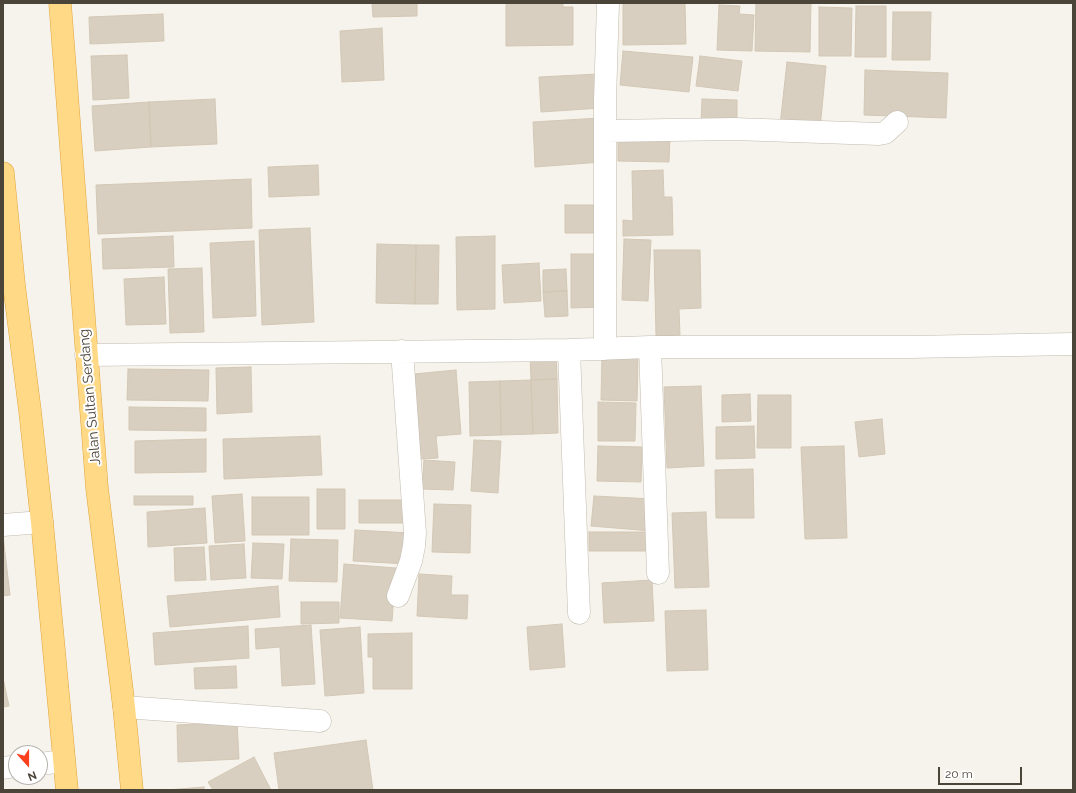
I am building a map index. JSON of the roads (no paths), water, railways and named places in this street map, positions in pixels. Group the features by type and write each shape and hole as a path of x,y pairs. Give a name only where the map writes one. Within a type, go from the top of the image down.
{"highway":[{"name":"Jalan Sultan Serdang","path":"60,3 97,488 124,707 132,790"},
{"path":"3,173 14,285 42,522 67,790"}],"street":[{"path":"606,349 605,100 608,3"},
{"path":"606,131 734,129 879,134 885,133 897,122"},
{"path":"86,355 569,350 650,347 910,347 1073,344"},
{"path":"650,347 658,573"},
{"path":"569,350 580,613"},
{"path":"398,596 411,561 415,533 402,351"},
{"path":"3,525 42,522"},
{"path":"124,707 320,721"},
{"path":"48,763 64,761"}]}
